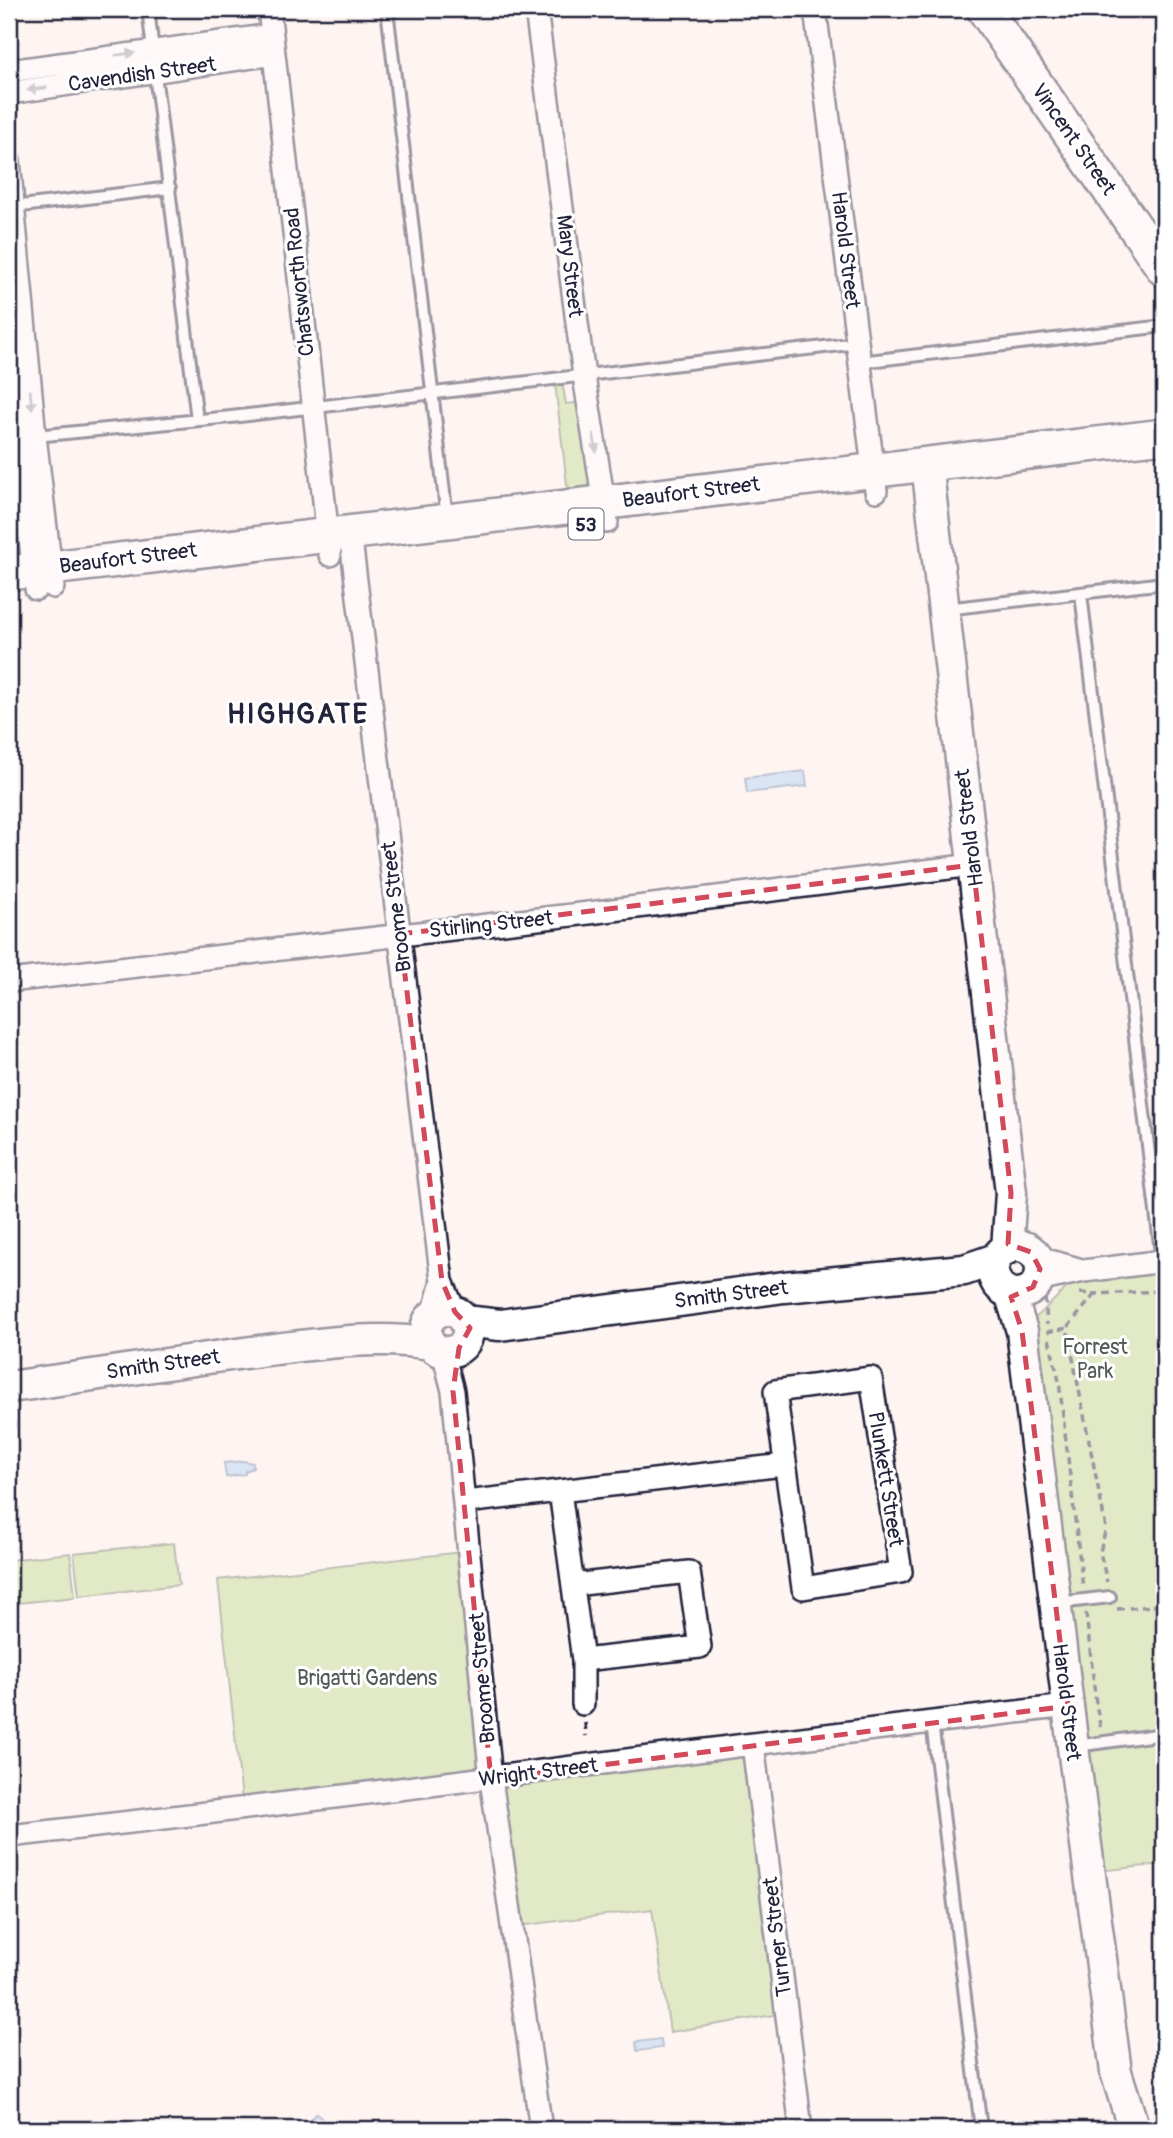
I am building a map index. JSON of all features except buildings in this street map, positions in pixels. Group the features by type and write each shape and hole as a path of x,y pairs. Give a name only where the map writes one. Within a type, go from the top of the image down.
{"main road":[{"name":"Vincent Street","path":"984,9 1164,268"},
{"name":"Beaufort Street","path":"32,580 875,481 1164,436"},
{"name":"Beaufort Street","path":"928,474 1164,457"},
{"name":"Beaufort Street","path":"340,543 447,520 606,512"}],"street":[{"name":"Chatsworth Road","path":"269,9 313,407 340,543"},
{"name":"Mary Street","path":"536,9 584,376 606,512"},
{"name":"Harold Street","path":"815,9 875,481"},
{"name":"Cavendish Street","path":"9,71 153,50 273,45"},
{"name":"Cavendish Street","path":"9,93 155,73 273,45"},
{"path":"9,161 35,436 32,580"},
{"path":"9,367 32,580"},
{"name":"Harold Street","path":"928,474 1011,1193 1022,1272 1034,1323 1055,1603 1116,2072 1134,2129"},
{"name":"Broome Street","path":"340,543 400,934 442,1281 442,1333 453,1391 491,1779 541,2129"},
{"name":"Stirling Street","path":"9,981 601,912 973,865"},
{"path":"1022,1272 1084,1271 1163,1261"},
{"name":"Smith Street","path":"9,1387 192,1359 325,1343 442,1333 784,1287 964,1270 1022,1272"},
{"name":"Plunkett Street","path":"871,1378 901,1572 803,1587 784,1465 775,1391 871,1378"},
{"path":"465,1502 784,1465"},
{"path":"560,1491 583,1660 583,1704"},
{"path":"573,1585 689,1572 700,1647 583,1660"},
{"name":"Wright Street","path":"9,1836 491,1779 1068,1706"},
{"name":"Turner Street","path":"753,1744 801,2129"},
{"name":"Harold Street","path":"1111,2129 1116,2072"}],"lane":[{"path":"148,9 153,50"},
{"path":"387,9 447,520"},
{"path":"1158,9 1164,17"},
{"path":"155,73 197,420"},
{"path":"13,207 170,188"},
{"path":"35,436 584,376 1164,326"},
{"path":"944,610 1164,583"},
{"path":"1082,594 1163,1261"},
{"path":"1055,1603 1110,1597"},
{"path":"932,1722 981,2129"},
{"path":"1073,1747 1164,1734"}],"path":[{"path":"1022,1272 1043,1300 1034,1323"},
{"path":"1073,1292 1095,1294 1164,1291"},
{"path":"1095,1294 1067,1328 1047,1332 1059,1381 1096,1704 1104,1742"},
{"path":"1067,1328 1106,1528 1100,1552 1113,1609 1164,1605"}],"highlighted area":[{"path":"973,865 1011,1193 1008,1244 1031,1252 1040,1269 1033,1287 1011,1297 1022,1331 1068,1706 491,1779 453,1391 459,1348 470,1328 455,1312 442,1281 400,934"}],"green space":[{"path":"562,382 566,404 583,402 598,488 572,491 567,485 555,383"},
{"name":"Forrest Park","path":"1164,1261 1164,1864 1089,1872 1022,1331 1084,1271"},
{"path":"174,1543 179,1585 79,1596 74,1553"},
{"name":"Brigatti Gardens","path":"470,1551 492,1779 753,1744 786,2013 670,2032 652,1909 511,1927 491,1779 243,1808 218,1580"},
{"path":"70,1553 75,1597 9,1604 9,1560"}],"water":[{"path":"805,771 807,786 747,793 745,778"},
{"path":"224,1463 253,1463 253,1468 245,1471 245,1474 226,1477"},
{"path":"661,2039 662,2048 637,2051 636,2042"},
{"path":"316,2113 324,2121 325,2129 310,2129 311,2119"}],"district":[{"name":"HIGHGATE","path":"298,713"}]}
